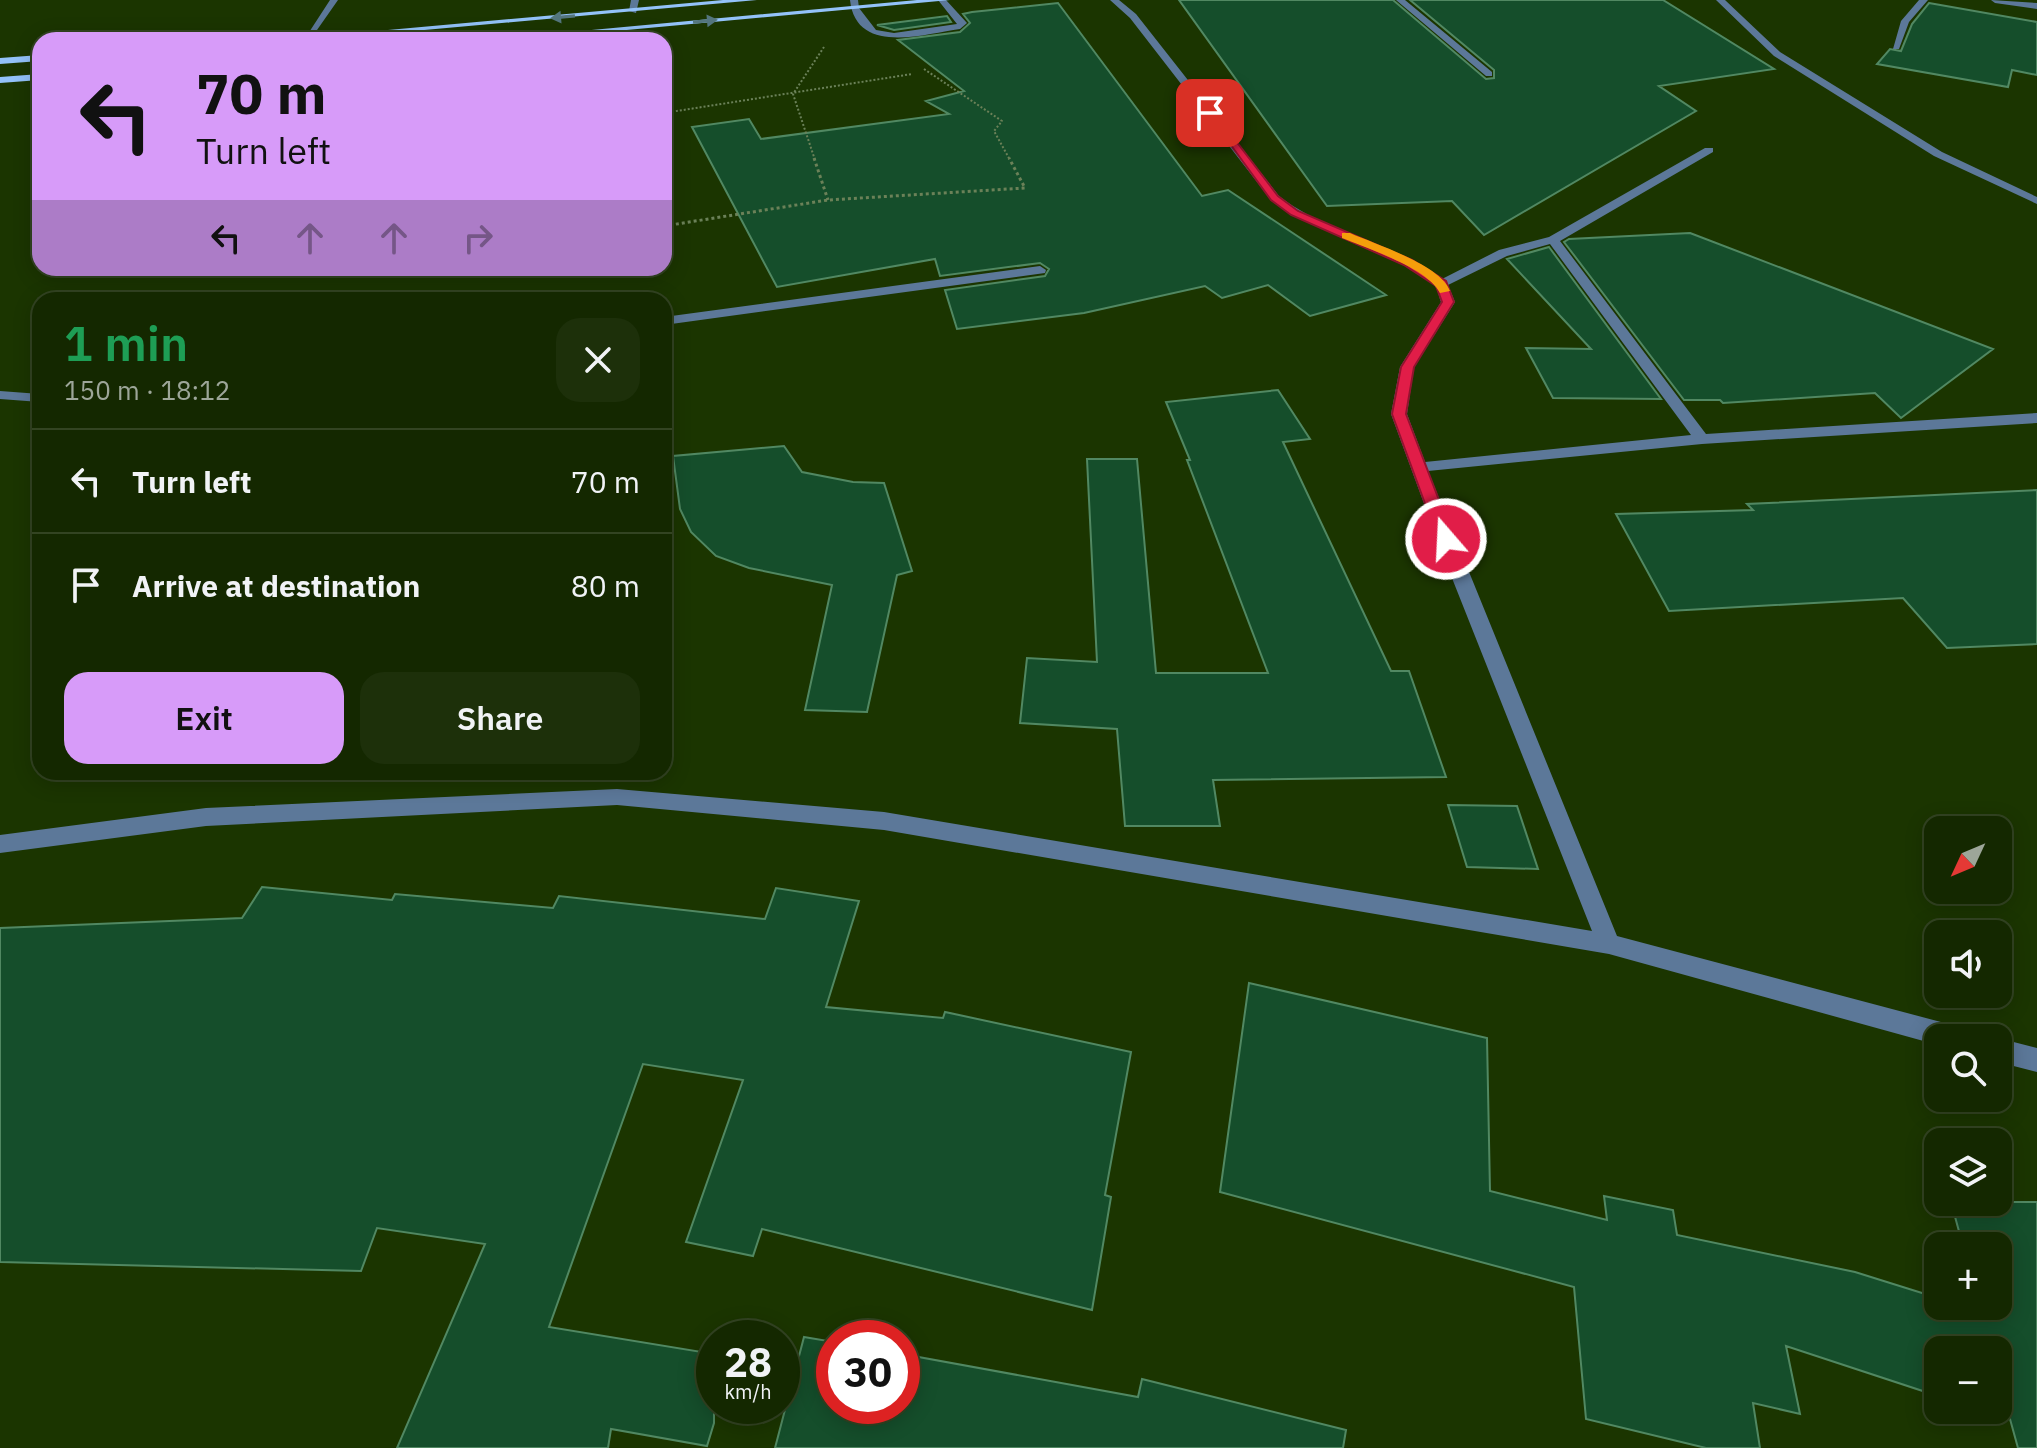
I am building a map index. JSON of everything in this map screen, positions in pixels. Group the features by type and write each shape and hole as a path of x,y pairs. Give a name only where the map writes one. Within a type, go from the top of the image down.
{"main road":[{"path":"379,32 753,0"},
{"path":"577,32 833,9 854,4 944,0"},
{"path":"0,61 32,59"},
{"path":"1,82 32,78"}],"street":[{"path":"311,32 334,0"},
{"path":"633,11 635,0"},
{"path":"854,4 873,32 882,35 960,26 963,23 944,0"},
{"path":"1114,0 1133,16 1275,198 1294,213 1408,262 1441,284 1448,302 1407,367 1399,414 1460,577 1609,944"},
{"path":"1400,0 1489,74"},
{"path":"1720,0 1777,54 1938,154 2037,201"},
{"path":"1896,47 1905,21 1924,0"},
{"path":"1995,0 2037,6"},
{"path":"1441,284 1503,253 1553,240 1709,150"},
{"path":"1553,240 1702,439"},
{"path":"672,320 1040,270"},
{"path":"0,395 32,397"},
{"path":"1421,467 1702,439 2037,418"},
{"path":"0,844 206,817 617,797 884,821 1609,944 1924,1029"},
{"path":"2012,1054 2037,1060"}],"path":[{"path":"793,94 841,22 833,9"},
{"path":"672,225 828,200 1025,188 994,131 1002,121 915,63"},
{"path":"672,112 927,71"},
{"path":"793,94 828,200"}],"building":[{"path":"1179,0 1393,0 1486,79 1494,78 1494,70 1410,0 1663,0 1774,69 1659,86 1696,111 1484,235 1452,201 1327,206"},
{"path":"1058,3 1202,196 1228,190 1386,295 1310,316 1268,285 1222,298 1205,286 1084,313 957,329 945,290 1045,276 1049,269 1040,263 940,276 935,259 777,287 692,127 749,119 761,139 949,114 926,101 964,91 898,40 960,32 970,23 963,14"},
{"path":"1929,3 2037,22 2037,75 2012,70 2008,87 1877,64 1890,49 1901,51 1912,24"},
{"path":"947,16 951,22 894,30 877,25"},
{"path":"1690,233 1993,349 1901,418 1875,393 1723,403 1720,400 1684,400 1564,242 1569,239"},
{"path":"1549,247 1661,399 1553,398 1526,348 1591,349 1507,259"},
{"path":"1278,390 1310,439 1283,442 1391,671 1409,671 1446,777 1213,780 1220,826 1125,826 1117,729 1020,723 1027,658 1097,662 1087,459 1137,459 1156,673 1268,673 1166,402"},
{"path":"784,446 802,472 853,482 884,483 912,571 897,575 867,712 805,710 832,585 749,568 716,556 691,532 680,509 673,456"},
{"path":"2037,490 2037,644 1947,648 1903,598 1669,611 1616,514 1753,510 1747,504"},
{"path":"1448,805 1517,806 1538,869 1467,867"},
{"path":"262,887 392,900 395,894 553,908 559,896 765,919 776,888 859,901 826,1007 943,1018 945,1012 1131,1052 1105,1195 1111,1197 1092,1310 762,1229 753,1256 686,1242 743,1080 643,1064 549,1327 696,1351 696,1424 714,1424 707,1446 611,1429 608,1448 397,1448 485,1244 377,1228 361,1271 0,1262 0,928 242,918"},
{"path":"1249,983 1487,1038 1490,1191 1607,1220 1604,1196 1673,1210 1677,1235 1855,1272 1924,1294 1924,1320 2012,1320 2012,1232 1959,1232 1955,1216 2012,1216 2012,1202 2037,1202 2037,1448 2018,1448 2011,1424 2012,1336 1924,1336 1924,1391 1786,1346 1800,1414 1753,1403 1760,1448 1706,1448 1586,1419 1574,1287 1220,1192"},
{"path":"804,1337 816,1339 816,1424 920,1424 920,1357 1138,1397 1142,1379 1346,1430 1343,1448 775,1448 781,1424 800,1424 800,1352"}],"slow traffic":[{"path":"1346,235 1408,262 1441,284 1444,291"}],"route":[{"path":"1210,113 1275,198 1294,213 1408,262 1441,284 1448,302 1407,367 1399,414 1446,539"}]}
